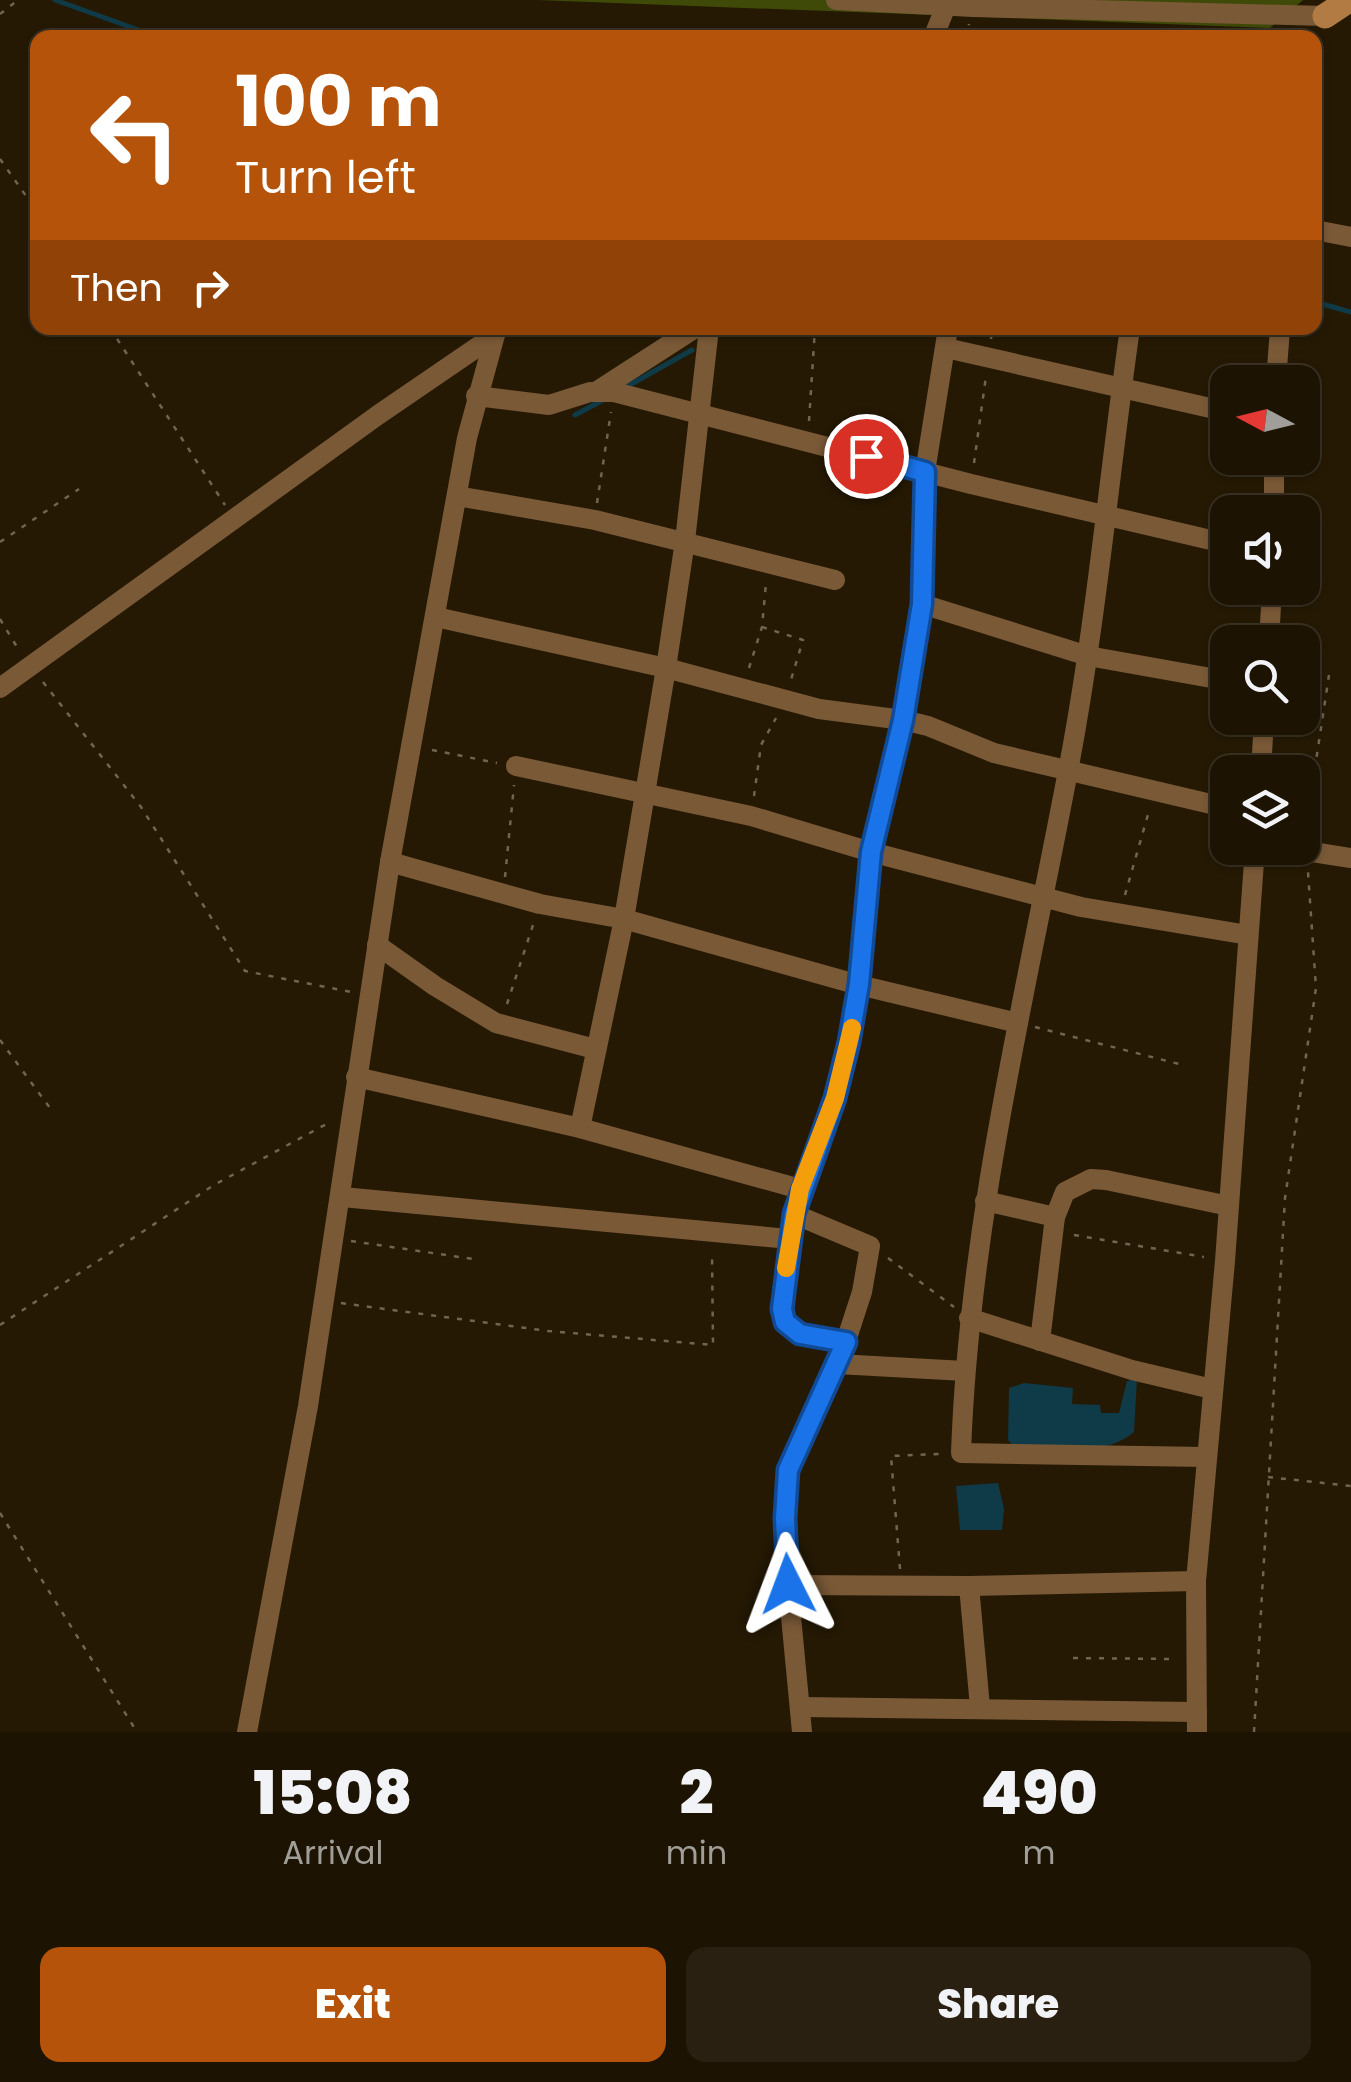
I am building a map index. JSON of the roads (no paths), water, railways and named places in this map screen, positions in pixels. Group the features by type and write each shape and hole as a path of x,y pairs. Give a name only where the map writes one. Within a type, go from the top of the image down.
{"street":[{"path":"836,0 1325,15 1349,0"},
{"path":"936,30 946,6"},
{"path":"1322,231 1351,236"},
{"path":"0,688 27,662 497,335"},
{"path":"247,1732 288,1521 342,1197 356,1076 390,862 476,396 500,335"},
{"path":"476,396 548,406 606,391 685,335"},
{"path":"580,1128 624,920 666,668 686,542 708,335"},
{"path":"1129,335 1088,656 985,1201 969,1318 961,1453 1206,1457"},
{"path":"1277,365 1279,335"},
{"path":"846,1342 800,1334 785,1322 782,1309 789,1239 800,1189 835,1098 859,984 871,852 903,720 922,604 925,472 947,338 989,358 1210,408"},
{"path":"606,391 970,484 1210,540"},
{"path":"457,496 595,520 835,580"},
{"path":"922,604 1088,656 1210,678"},
{"path":"436,618 666,668 784,702 903,720 994,753 1210,804"},
{"path":"516,766 751,816 1043,898 1119,915 1248,935"},
{"path":"1320,853 1351,858"},
{"path":"390,862 540,904 624,920 1018,1023"},
{"path":"800,1707 980,1707 1197,1722 1196,1581 1225,1261 1254,865"},
{"path":"376,945 496,1023 595,1049"},
{"path":"356,1076 580,1128 800,1189"},
{"path":"1040,1341 1054,1224 1065,1192 1091,1179 1229,1206"},
{"path":"342,1197 789,1239"},
{"path":"985,1201 1054,1224"},
{"path":"794,1214 870,1246 862,1292 846,1342 788,1470 788,1584 802,1732"},
{"path":"969,1318 1144,1373 1212,1389"},
{"path":"837,1364 965,1371"},
{"path":"788,1584 969,1586 1196,1581"},
{"path":"969,1586 980,1707"}],"water":[{"path":"1137,1379 1134,1432 1122,1440 1094,1448 1017,1450 1008,1440 1009,1388 1024,1383 1073,1388 1072,1404 1100,1405 1101,1413 1119,1413 1127,1381"},
{"path":"998,1483 1004,1509 1002,1530 960,1530 956,1486"}],"waterway":[{"path":"55,0 139,30"},
{"path":"1322,304 1351,312"},
{"path":"626,387 692,350"},
{"path":"575,415 603,400"}]}
